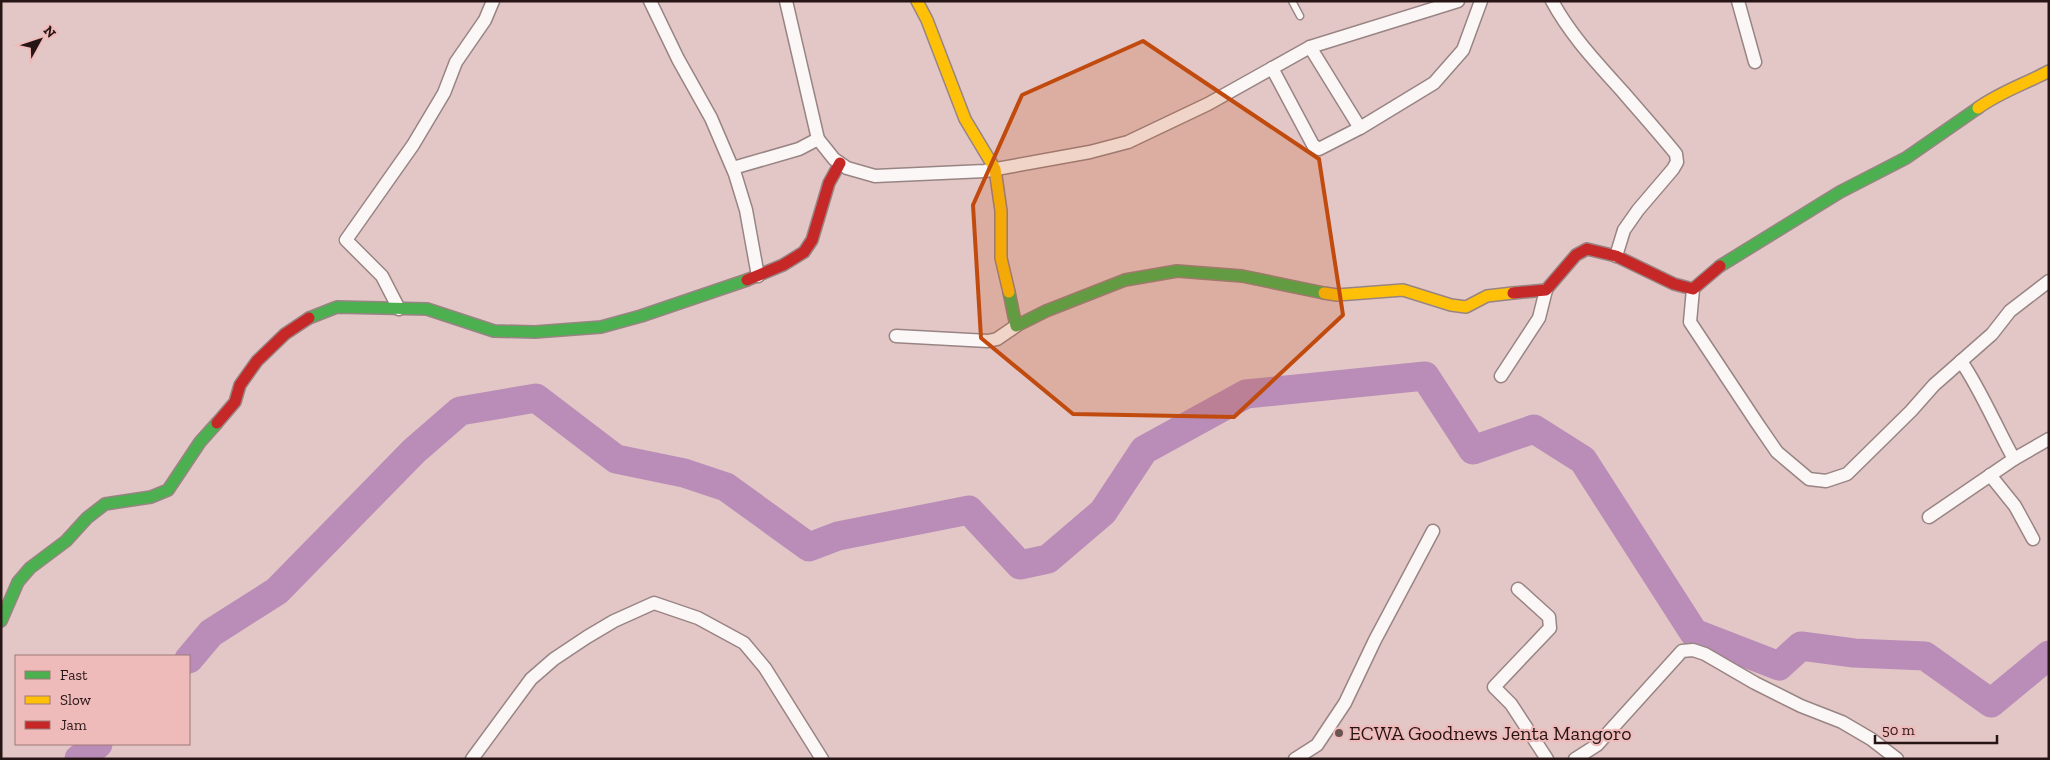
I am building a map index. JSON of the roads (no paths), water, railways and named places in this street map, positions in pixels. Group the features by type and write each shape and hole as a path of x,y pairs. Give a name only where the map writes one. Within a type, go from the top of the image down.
{"street":[{"path":"399,309 382,276 346,240 413,145 444,93 456,62 486,20 493,1"},
{"path":"650,1 678,59 711,118 733,168 746,210 758,276"},
{"path":"786,1 818,139 847,168 875,176 995,169 1090,152 1128,142 1208,104 1310,47 1458,1"},
{"path":"917,1 927,20 965,119 995,169 1001,210 1001,258 1016,326"},
{"path":"1272,68 1314,145 1319,149 1360,128 1434,84 1463,50 1481,1"},
{"path":"1552,1 1562,20 1582,48 1676,154 1677,162 1673,169 1638,210 1624,230 1616,256"},
{"path":"1738,1 1755,62"},
{"path":"1310,47 1360,128"},
{"path":"2049,70 2029,82 1993,97 1906,158 1840,192 1720,266 1693,289 1690,322 1777,452 1809,479 1826,481 1847,474 1911,411 1934,385 1992,334 2010,311 2049,281"},
{"path":"733,168 799,149 818,139"},
{"path":"1,621 18,582 30,568 66,542 97,509 105,504 151,497 168,490 200,442 235,402 240,385 257,361 285,334 310,317 337,307 427,310 494,331 535,332 601,327 641,316 758,276 804,252 812,240 829,183 840,163"},
{"path":"1501,376 1539,318 1546,290 1576,255 1587,249 1616,256 1667,281 1693,289"},
{"path":"896,336 988,342 997,339 1016,326 1046,311 1125,280 1177,271 1242,276 1309,291 1337,295 1403,290 1452,305 1466,307 1487,296 1546,290"},
{"path":"1961,361 1975,382 1989,413 2014,459"},
{"path":"1929,516 2014,459 2049,439"},
{"path":"1990,475 2015,506 2033,539"},
{"path":"1295,759 1317,745 1345,703 1375,640 1433,531"},
{"path":"1518,589 1549,617 1550,628 1494,687 1511,704 1547,759"},
{"path":"472,759 531,679 554,659 600,629 654,603 698,618 744,642 765,668 822,759"},
{"path":"1575,759 1597,745 1682,651 1692,650 1705,654 1755,683 1802,706 1842,722 1871,739 1897,759"}],"lane":[{"path":"1292,1 1300,16"}],"waterway":[{"path":"190,658 211,633 277,591 414,451 460,411 536,398 616,459 684,473 726,487 809,547 838,536 969,510 1020,565 1048,559 1103,512 1144,450 1246,394 1425,376 1473,450 1534,429 1583,460 1694,633 1779,666 1801,646 1854,653 1925,656 1991,703 2049,655"},
{"path":"79,759 97,745"}],"place":[{"name":"ECWA Goodnews Jenta Mangoro","path":"1339,733"}]}
